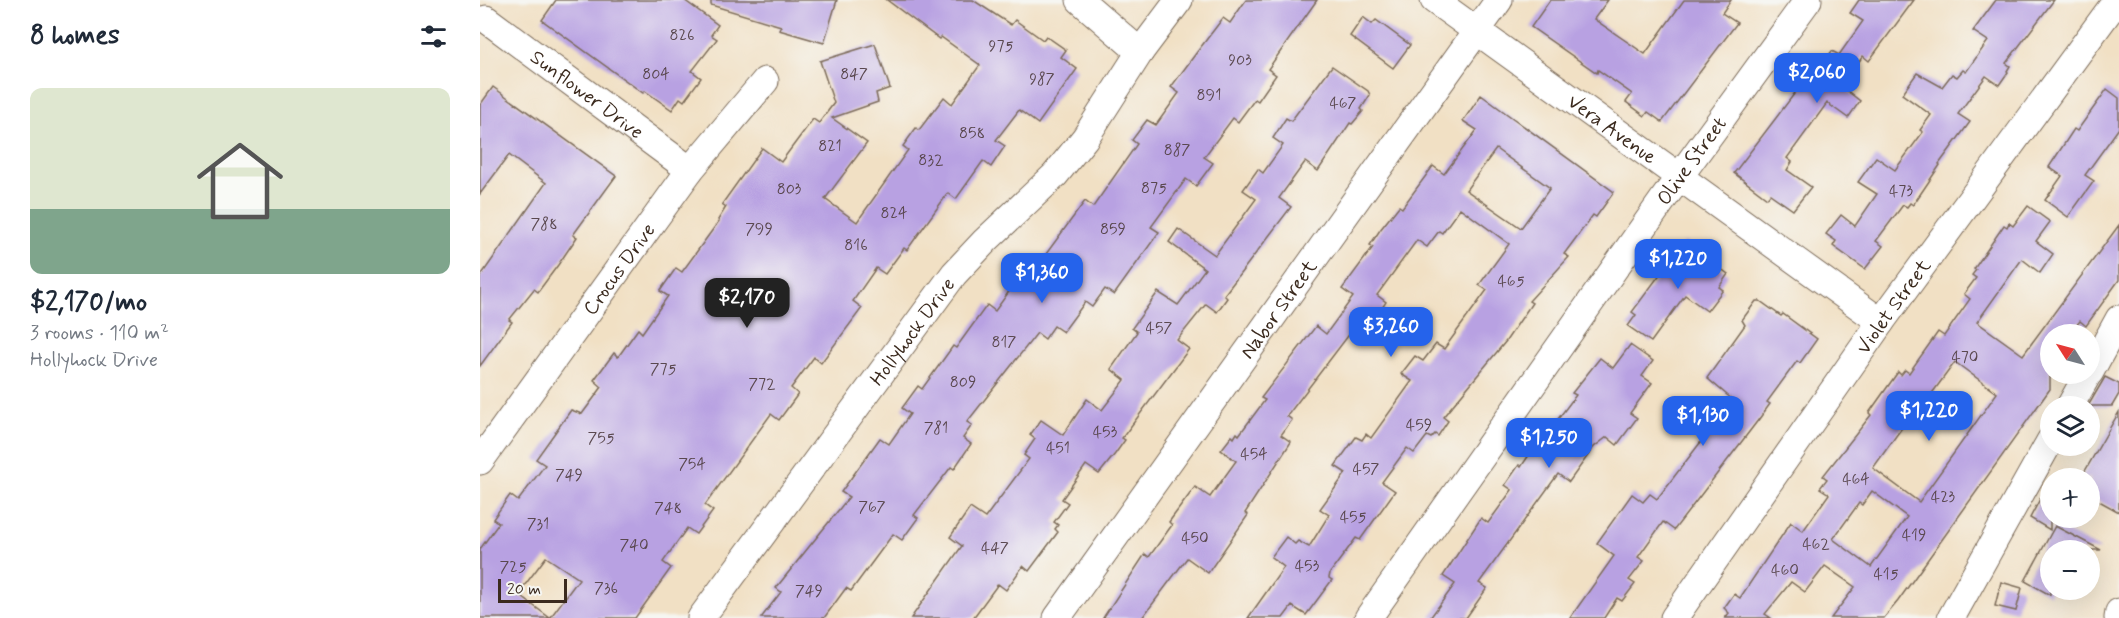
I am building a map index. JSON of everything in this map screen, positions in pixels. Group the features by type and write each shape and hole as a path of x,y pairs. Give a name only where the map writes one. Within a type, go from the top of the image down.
{"street":[{"path":"1080,0 1140,52"},
{"name":"Hollyhock Drive","path":"701,618 954,274 985,241 1055,175 1085,138 1140,52 1179,0"},
{"name":"Vera Avenue","path":"1434,0 1881,322"},
{"name":"Nabor Street","path":"1057,618 1499,0"},
{"name":"Olive Street","path":"1368,618 1679,177 1808,0"},
{"name":"Violet Street","path":"1674,618 1881,322 2117,0"},
{"name":"Sunflower Drive","path":"488,15 690,170"},
{"name":"Crocus Drive","path":"480,461 690,170 765,81"},
{"path":"2100,353 2119,319"},
{"path":"1951,618 2042,456"},
{"path":"2118,618 2119,612"}],"building":[{"path":"556,0 684,0 718,25 711,35 717,39 692,71 701,78 684,101 680,98 672,110 645,91 643,93 542,20"},
{"path":"711,0 837,0 824,43 779,30 781,26 711,5"},
{"path":"887,0 973,0 1011,25 1015,20 1043,40 1046,36 1066,50 1061,57 1077,69 1038,124 1019,110 996,140 1005,146 991,167 983,161 956,199 948,193 907,250 904,248 885,274 876,268 853,301 862,308 821,363 814,357 791,388 798,394 779,420 771,414 705,505 713,511 696,534 687,528 663,562 671,568 635,618 550,618 480,618 480,549 499,523 493,519 510,495 518,501 545,465 536,459 571,410 582,414 602,387 594,380 614,353 618,357 638,329 642,333 668,296 660,291 676,268 682,272 719,221 726,207 722,204 762,148 781,162 813,119 819,123 834,103 820,61 875,44 890,88 876,93 878,102 832,118 867,143 825,199 857,222 908,150 903,146 916,128 919,130 944,97 952,104 980,65 941,37 939,39","holes":["546,557 579,579 550,618 518,594"]},
{"path":"1246,0 1317,0 1268,69 1276,75 1258,101 1255,99 1238,122 1233,118 1204,157 1213,163 1196,186 1186,179 1151,227 1159,232 1114,295 1105,289 1092,307 1085,302 1063,332 1054,326 1045,339 1037,333 967,422 972,425 963,438 971,444 954,469 951,467 914,515 918,518 902,540 893,534 851,591 846,588 824,618 761,618 781,592 776,588 849,497 841,492 880,438 889,444 910,414 902,408 918,386 922,389 987,305 995,311 1026,268 1032,273 1085,201 1093,207 1137,144 1132,140 1147,120 1156,125 1179,93 1171,87 1223,18 1230,23"},
{"path":"1550,0 1608,0 1594,19 1645,54 1684,0 1731,0 1722,13 1737,23 1662,122 1648,112 1645,116 1626,102 1632,94 1598,70 1597,73 1531,27"},
{"path":"1859,0 1914,0 1869,61 1863,56 1841,86 1860,101 1848,118 1827,103 1787,158 1792,162 1787,170 1811,187 1793,210 1770,194 1767,198 1734,173 1801,85 1797,82 1808,69 1811,70 1814,67 1818,69 1832,51 1839,55 1863,21 1850,13"},
{"path":"1996,0 2054,0 2006,63 2010,66 1999,85 1986,76 1958,114 1970,122 1913,205 1910,203 1907,207 1903,205 1876,241 1883,246 1865,269 1833,246 1836,241 1826,234 1841,215 1855,226 1877,194 1858,182 1876,157 1895,170 1923,132 1920,130 1931,115 1902,94 1917,73 1942,87 1952,74 1957,77 1963,70 1966,72 1988,41 1973,31"},
{"path":"1363,17 1372,24 1376,20 1410,45 1393,68 1350,36"},
{"path":"1332,66 1368,91 1370,95 1361,109 1363,111 1352,124 1350,123 1318,171 1305,162 1279,198 1291,207 1224,295 1227,298 1217,312 1206,304 1177,340 1189,349 1122,438 1125,440 1115,454 1099,474 1086,465 1062,499 1068,503 1054,522 1058,525 1055,529 1058,532 1029,571 1023,566 1006,590 998,584 973,618 911,618 962,546 950,537 970,508 985,518 1029,459 1024,455 1035,439 1030,435 1041,420 1063,435 1087,399 1102,410 1125,380 1111,369 1137,332 1132,328 1158,292 1178,305 1205,269 1169,242 1178,229 1215,255 1256,199 1243,190 1258,169 1263,173 1283,145 1273,138 1286,118 1291,121"},
{"path":"493,87 616,176 573,235 577,237 558,265 538,292 534,289 509,320 512,322 480,366 480,277 546,183 509,155 480,194 480,105"},
{"path":"2107,89 2119,98 2119,128 2085,175 2094,181 2068,217 2045,200 2062,176 2049,167 2074,129 2077,131"},
{"path":"1481,95 1614,192 1596,217 1593,215 1564,254 1569,257 1529,301 1532,303 1506,341 1443,417 1448,421 1438,436 1435,434 1431,438 1427,436 1414,453 1407,448 1382,482 1395,491 1360,540 1356,538 1330,573 1329,578 1332,580 1306,615 1292,606 1283,618 1248,618 1284,567 1271,557 1286,537 1295,544 1298,541 1309,547 1329,515 1320,509 1346,473 1335,466 1356,437 1362,440 1366,434 1371,438 1412,381 1401,374 1415,356 1423,361 1436,344 1444,349 1487,290 1479,285 1509,244 1460,208 1442,233 1439,231 1427,247 1417,240 1377,295 1386,302 1382,308 1394,317 1378,340 1365,331 1360,338 1351,332 1287,416 1292,420 1281,435 1291,442 1245,513 1248,515 1208,573 1187,558 1142,618 1103,618 1145,554 1149,557 1172,525 1169,522 1195,487 1210,497 1236,461 1221,450 1232,436 1234,438 1237,433 1239,435 1265,400 1261,398 1316,326 1326,334 1353,297 1342,289 1373,247 1370,245 1380,230 1399,206 1402,208 1433,166 1444,174 1477,130 1463,121","holes":["1496,149 1550,188 1521,228 1466,190"]},
{"path":"2028,206 2050,222 2036,241 2053,254 2040,273 2022,259 1977,322 2023,355 2040,332 2040,384 2050,384 2050,389 2045,396 2040,396 2040,403 1898,601 1884,618 1831,618 1855,587 1825,566 1805,592 1791,582 1765,614 1771,618 1725,618 1729,613 1724,608 1734,594 1740,598 1791,522 1803,531 1829,494 1820,488 1827,479 1823,476 1871,415 1869,413 1898,372 1901,375 1905,370 1909,373 1938,332 1944,336 1970,299 1964,294 1976,278 1972,275 1976,270 1974,269 2004,225 2007,227 2009,223 2013,226","holes":["1955,362 1997,393 1919,502 1873,468 1916,408 1919,411","1872,491 1907,517 1871,567 1833,539 1859,503 1862,505"]},
{"path":"2119,225 2119,280 2087,324 2080,321 2077,324 2046,324"},
{"path":"1684,242 1728,274 1719,287 1723,290 1707,311 1685,295 1651,342 1628,326 1636,315 1632,312"},
{"path":"1756,301 1760,301 1781,316 1783,314 1817,339 1800,363 1797,361 1767,402 1770,404 1674,530 1663,522 1638,557 1644,561 1629,580 1635,584 1622,601 1617,598 1604,618 1570,618 1614,556 1597,543 1632,494 1643,502 1650,494 1657,499 1733,400 1707,378 1745,325 1742,320"},
{"path":"1630,345 1653,361 1642,376 1652,383 1630,413 1637,418 1617,445 1607,437 1594,447 1569,482 1558,474 1479,583 1487,588 1466,618 1430,618 1455,584 1443,576 1481,518 1488,523 1512,490 1505,485 1519,465 1521,467 1549,425 1552,427 1576,395 1572,393 1600,358 1613,368"},
{"path":"2105,377 2119,384 2119,394 2112,406 2100,406 2100,396 2094,396"},
{"path":"2119,412 2119,512 2100,502 2100,468 2087,468 2094,456 2100,456 2100,445"},
{"path":"2040,499 2040,524 2030,518"},
{"path":"2054,528 2059,528 2082,540 2047,540"},
{"path":"2040,554 2040,589 2025,581"},
{"path":"2001,582 2022,588 2016,611 1995,606"}]}
